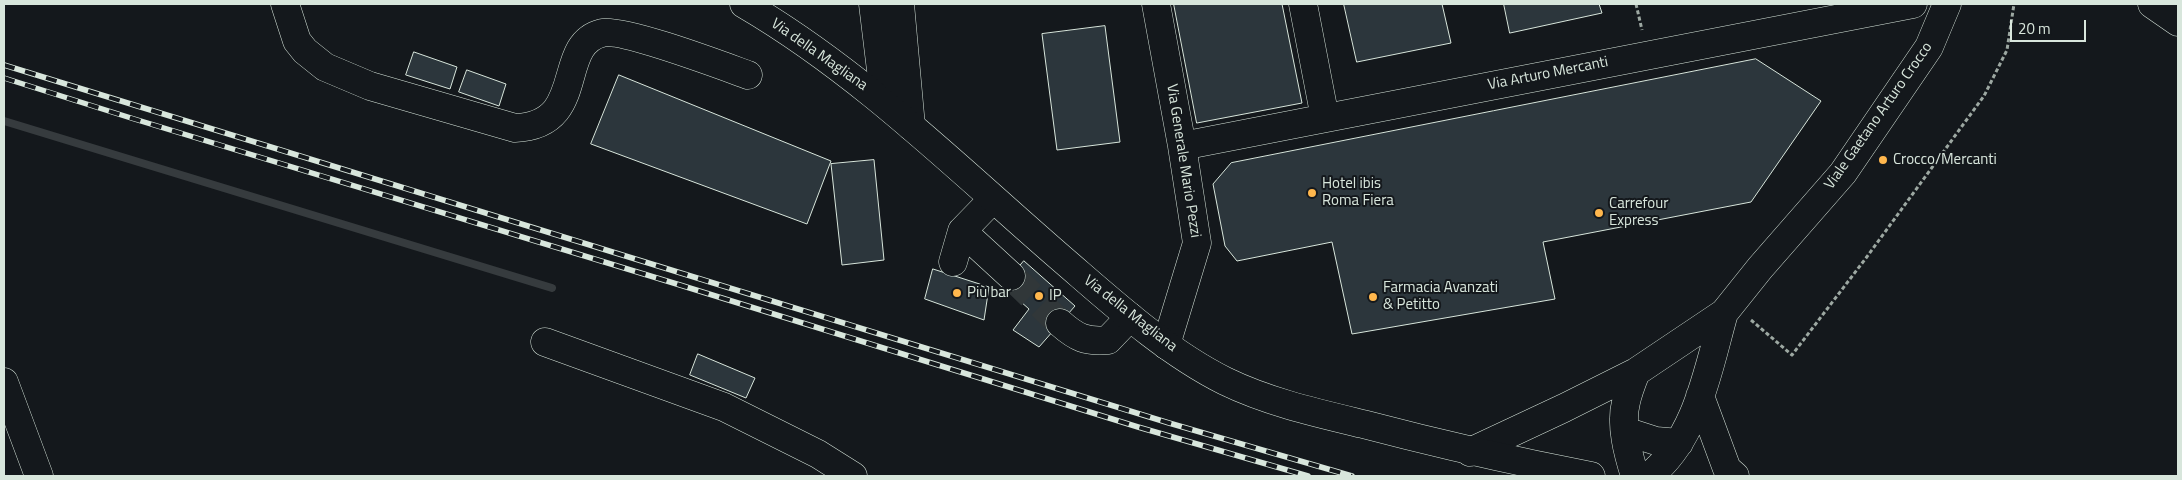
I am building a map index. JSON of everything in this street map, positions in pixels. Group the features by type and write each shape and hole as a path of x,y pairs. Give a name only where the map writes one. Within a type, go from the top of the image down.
{"main road":[{"path":"285,4 298,41 305,51 325,67 370,86 515,128 542,124 552,114 562,102 567,91 581,48 587,41 602,33 624,34 748,74"},
{"name":"Via della Magliana","path":"744,4 833,63 885,103 1130,317 1166,345 1225,381 1294,407 1470,452 1591,476"},
{"path":"873,4 885,103"},
{"path":"900,4 911,126"},
{"name":"Via Generale Mario Pezzi","path":"1156,4 1182,146 1197,243 1166,345"},
{"path":"1303,4 1325,118"},
{"name":"Via Arturo Mercanti","path":"1182,146 1913,4"},
{"name":"Viale Gaetano Arturo Crocco","path":"1470,452 1636,372 1724,313 1760,268 1843,173 1928,47 1947,4"},
{"path":"2152,4 2178,22"},
{"path":"953,262 962,231 993,199"},
{"path":"962,231 1010,276"},
{"name":"Viale Gaetano Arturo Crocco","path":"1650,476 1662,466 1679,443 1700,396 1724,313"},
{"path":"1060,323 1072,334 1090,342 1108,340 1130,317"},
{"path":"545,342 724,408 771,429 818,454 853,476"},
{"path":"1635,476 1625,431 1625,404 1636,372"},
{"path":"4,382 39,476"},
{"path":"4,396 24,476"},
{"path":"1700,396 1726,469 1735,476"},
{"path":"1625,431 1656,441 1679,443"}],"path":[{"path":"1792,355 1866,258 1984,96 2006,50 2014,4"}],"building":[{"path":"1174,4 1282,4 1302,103 1197,123"},
{"path":"1344,4 1442,4 1451,43 1357,62"},
{"path":"1504,4 1599,4 1602,13 1510,33"},
{"path":"1105,26 1120,142 1057,150 1042,34"},
{"path":"414,52 457,67 450,89 406,75"},
{"path":"1756,59 1821,101 1751,202 1543,242 1555,299 1352,334 1332,242 1237,261 1225,246 1213,184 1231,163"},
{"path":"467,70 506,84 499,106 459,92"},
{"path":"619,75 831,161 807,224 591,144"},
{"path":"874,160 884,260 842,265 831,164"},
{"name":"IP","path":"1024,261 1075,306 1039,347 1013,330 1029,309 1003,286"},
{"name":"Più bar","path":"933,269 989,287 984,320 925,299"},
{"path":"698,354 755,378 746,398 690,375"}],"waterway":[{"path":"4,121 552,288"}],"tunnel":[{"path":"1011,276 1060,323"}],"railway":[{"path":"4,65 1169,423 1352,476"},
{"path":"4,78 1138,427 1308,476"}],"place":[{"name":"Crocco/Mercanti","path":"1883,160"},
{"name":"Hotel ibis Roma Fiera","path":"1312,193"},
{"name":"Carrefour Express","path":"1599,213"},
{"name":"Più bar","path":"957,293"},
{"name":"IP","path":"1039,296"},
{"name":"Farmacia Avanzati & Petitto","path":"1373,297"}]}
